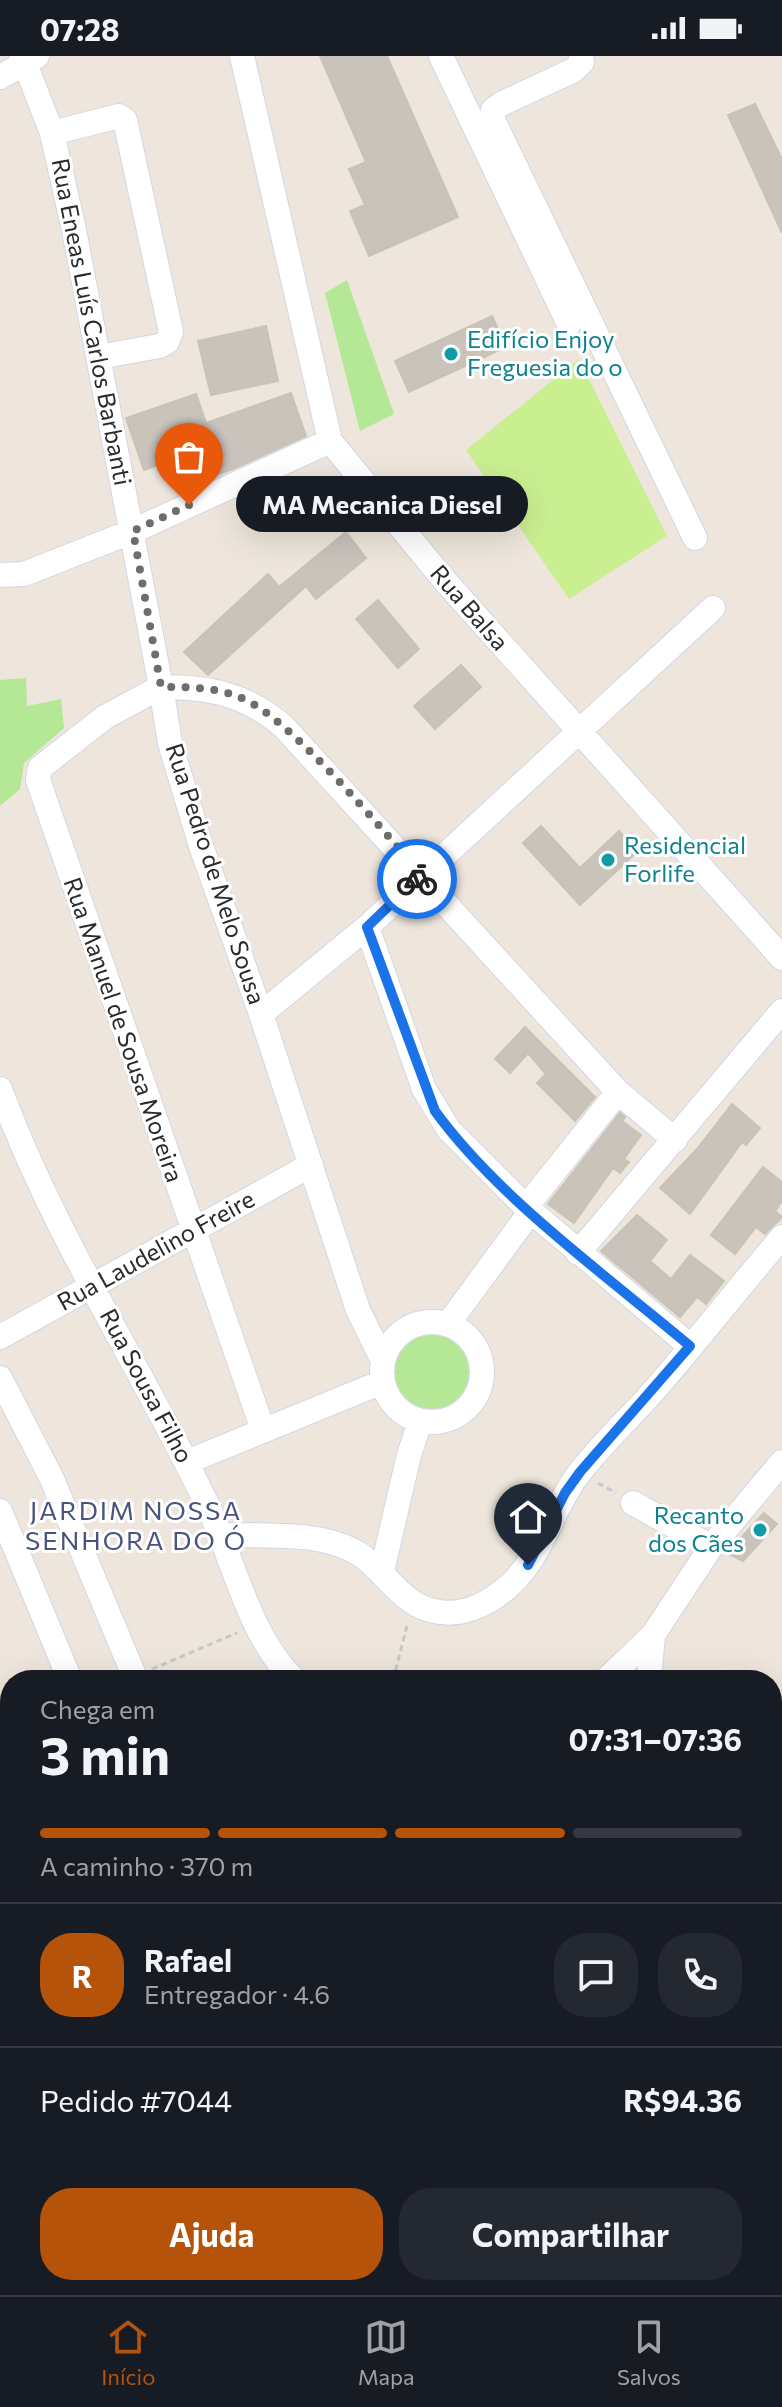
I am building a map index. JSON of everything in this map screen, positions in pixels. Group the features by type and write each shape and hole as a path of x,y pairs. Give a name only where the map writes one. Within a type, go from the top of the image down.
{"street":[{"name":"Rua Balsa","path":"242,56 330,441 445,581 782,958"},
{"path":"441,56 569,324"},
{"path":"581,56 582,62 574,70 501,104 493,110 493,120 695,538"},
{"path":"0,77 28,58"},
{"name":"Rua Eneas Luís Carlos Barbanti","path":"28,58 52,133 99,357 161,687"},
{"path":"52,133 119,116 125,120 171,332 167,342 159,346 99,357"},
{"path":"0,575 24,574 133,531 330,441"},
{"path":"261,1014 367,927 713,608"},
{"path":"161,687 211,689 261,708 283,726 618,1092 675,1140"},
{"name":"Rua Pedro de Melo Sousa","path":"161,687 170,743 182,787 261,1014 358,1310 382,1371"},
{"name":"Rua Manuel de Sousa Moreira","path":"161,687 94,725 40,768 38,780 191,1231 263,1430"},
{"path":"367,927 435,1111 449,1130 528,1209 690,1346"},
{"path":"578,1253 782,1011"},
{"name":"Rua Sousa Filho","path":"0,1089 43,1191 187,1462 222,1535 256,1625 287,1670"},
{"path":"448,1324 528,1209 618,1092"},
{"name":"Rua Laudelino Freire","path":"0,1337 311,1165"},
{"path":"222,1535 312,1539 357,1553 382,1571 412,1604 434,1611 457,1613 494,1598 528,1565 565,1493 580,1472 782,1237"},
{"path":"421,1323 448,1324 463,1333 474,1345 481,1361 480,1386 467,1408 454,1418 437,1423 420,1422 396,1408 382,1371 389,1345 409,1327 421,1323"},
{"path":"187,1462 263,1430 382,1371"},
{"path":"0,1378 52,1479 132,1670"},
{"path":"382,1571 420,1422"},
{"path":"616,1670 653,1635 711,1547 777,1477"},
{"path":"633,1503 711,1547"},
{"path":"0,1511 66,1670"},
{"path":"650,1670 653,1635"}],"path":[{"path":"580,1472 633,1503"},
{"path":"396,1670 412,1604"},
{"path":"153,1670 256,1625"}],"green space":[{"path":"347,280 394,414 360,431 325,293"},
{"path":"579,359 667,536 569,599 466,450"},
{"path":"26,678 27,706 61,699 64,728 24,763 20,789 0,806 0,680"},
{"path":"432,1335 446,1338 458,1346 466,1358 469,1372 466,1386 458,1398 446,1406 432,1409 418,1406 406,1398 398,1386 395,1372 398,1358 406,1346 418,1338"}],"building":[{"path":"320,56 387,56 458,217 369,256 350,211 365,205 349,169 366,162"},
{"path":"755,104 782,159 782,233 728,115"},
{"name":"Edifício Enjoy Freguesia do o","path":"492,316 506,347 409,392 395,361"},
{"path":"266,326 278,381 211,395 198,341"},
{"path":"291,393 306,436 233,469 181,487 172,460 144,470 126,418 196,394 206,423"},
{"path":"345,494 359,510 348,519 333,504"},
{"path":"346,532 366,558 316,599 306,586 208,675 184,652 268,574 279,587"},
{"path":"378,600 419,649 398,668 356,619"},
{"path":"461,665 481,687 435,729 414,706"},
{"name":"Residencial Forlife","path":"541,826 580,868 619,831 637,852 580,905 523,843"},
{"path":"525,1027 595,1097 575,1121 537,1083 546,1074 528,1053 510,1073 495,1059"},
{"path":"732,1104 760,1128 746,1145 742,1142 690,1214 660,1188 697,1149"},
{"path":"620,1113 625,1117 622,1121 641,1135 624,1159 629,1162 620,1173 613,1168 574,1223 548,1204"},
{"path":"763,1167 782,1182 782,1201 775,1211 782,1217 765,1234 756,1227 735,1254 711,1235"},
{"path":"637,1215 667,1240 650,1261 671,1279 690,1255 724,1281 706,1304 697,1297 680,1317 601,1251"},
{"path":"764,1513 777,1524 743,1561 727,1553"}],"way so far":[{"path":"189,505 133,531 161,687 211,689 241,697 261,708 283,726 385,833 422,875 417,879"}],"place":[{"name":"Edifício Enjoy Freguesia do o","path":"451,354"},
{"name":"MA Mecanica Diesel","path":"189,505"},
{"name":"Residencial Forlife","path":"608,860"},
{"name":"Recanto dos Cães","path":"760,1530"}],"district":[{"name":"JARDIM NOSSA SENHORA DO Ó","path":"136,1526"}],"route":[{"path":"417,879 367,927 424,1089 435,1111 449,1130 526,1207 690,1346 580,1472 565,1493 528,1565"}]}
